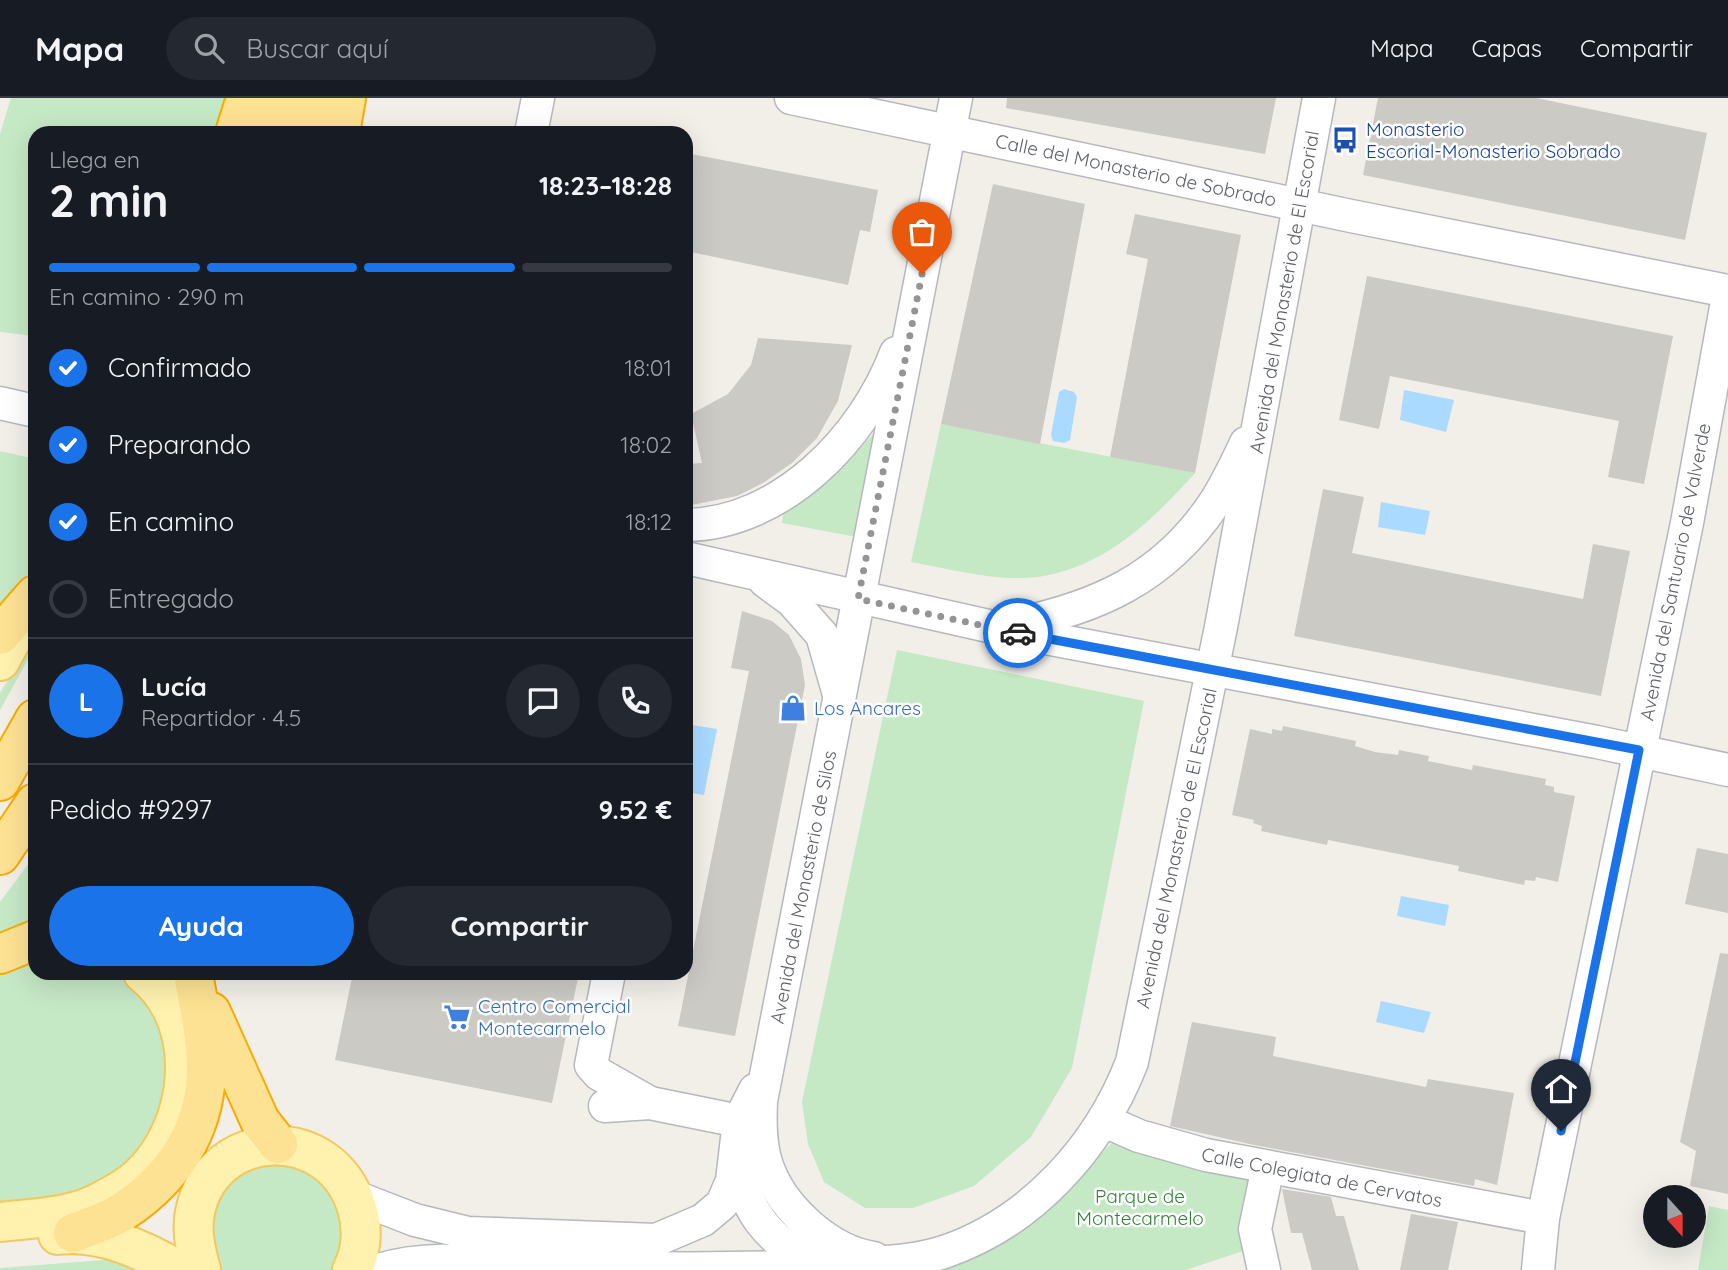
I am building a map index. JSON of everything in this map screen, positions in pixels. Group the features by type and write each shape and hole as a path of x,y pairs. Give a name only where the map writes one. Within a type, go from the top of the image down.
{"highway":[{"path":"237,126 246,98"},
{"path":"267,126 273,98"},
{"path":"304,126 310,98"},
{"path":"341,126 346,98"},
{"path":"0,635 28,604"},
{"path":"0,781 28,731"},
{"path":"0,855 28,813"},
{"path":"0,954 28,943"},
{"path":"72,1233 120,1213 161,1182 190,1143 203,1100 205,1049 194,980"},
{"path":"196,980 260,1121 278,1144"}],"main road":[{"path":"0,661 28,609"},
{"path":"0,1222 59,1216 101,1202 139,1177 165,1144 182,1104 187,1062 177,1018 152,980"},
{"path":"201,1270 193,1238 195,1211 206,1186 223,1166 247,1149 278,1144 301,1149 323,1159 341,1175 353,1196 360,1218 360,1241 352,1270"},
{"path":"0,1241 72,1233 113,1240 178,1270"}],"street":[{"path":"532,126 538,98"},
{"name":"Calle del Monasterio de Sobrado","path":"791,98 1728,293"},
{"name":"Avenida del Monasterio de Silos","path":"885,1260 859,1256 837,1245 798,1214 780,1192 769,1171 760,1127 767,1065 956,98"},
{"name":"Avenida del Monasterio de El Escorial","path":"885,1260 942,1252 1015,1215 1056,1181 1105,1121 1132,1062 1212,667 1320,98"},
{"name":"Avenida del Santuario de Valverde","path":"1538,1270 1543,1218 1688,523 1728,293"},
{"name":"Avenida del Monasterio de Silos","path":"693,525 715,524 767,506 822,464 865,412 893,361 917,296"},
{"path":"996,628 1047,618 1105,599 1151,571 1181,546 1215,503 1261,415"},
{"path":"693,569 758,576 996,628 1212,667 1639,750 1728,770"},
{"path":"758,576 792,601 822,635 839,698"},
{"path":"609,980 591,1065 599,1074 650,1103"},
{"name":"Avenida del Monasterio de Silos","path":"353,1196 445,1230 477,1235 656,1240 704,1220 722,1203 732,1181 739,1121 767,1065"},
{"path":"605,1106 650,1103 739,1121"},
{"name":"Calle Colegiata de Cervatos","path":"1105,1121 1166,1145 1268,1167 1543,1218"},
{"path":"736,1160 745,1194 762,1225 776,1242 813,1266"},
{"path":"1264,1270 1255,1229 1268,1167"},
{"name":"Avenida del Santuario de Valverde","path":"1515,1270 1543,1218"},
{"path":"379,1270 402,1264 453,1260 599,1268 813,1266 885,1260"}],"green space":[{"path":"11,98 232,98 222,126 28,126 28,335 0,332 0,134"},
{"path":"941,424 1195,473 1161,509 1125,540 1106,553 1062,572 1038,577 1006,578 911,562"},
{"path":"879,428 862,538 782,523 784,511 832,478"},
{"path":"0,451 28,457 28,574 0,625"},
{"path":"28,647 28,660 0,710 0,693"},
{"path":"897,650 1144,701 1072,1068 1031,1137 974,1186 913,1208 865,1208 824,1182 808,1144 802,1102"},
{"path":"28,864 28,930 0,942 0,902"},
{"path":"28,961 28,980 128,980 160,1020 171,1076 157,1129 126,1167 80,1194 0,1207 0,971"},
{"name":"Parque de Montecarmelo","path":"1118,1137 1258,1169 1243,1251 1186,1270 890,1270 1049,1205"},
{"path":"284,1163 317,1180 336,1204 341,1234 332,1270 214,1270 208,1205 221,1186 261,1164"},
{"path":"1709,1206 1728,1210 1728,1270 1698,1270 1702,1248 1706,1248"},
{"path":"117,1259 138,1270 0,1270 0,1268"}],"water":[{"path":"1064,389 1074,392 1077,397 1070,440 1064,443 1053,441 1051,435 1059,392"},
{"path":"1404,390 1454,400 1446,432 1400,420"},
{"path":"1381,502 1430,511 1425,535 1378,527"},
{"path":"693,725 717,729 704,795 693,793"},
{"path":"1401,896 1449,905 1445,926 1397,916"},
{"path":"1381,1001 1431,1012 1424,1033 1376,1022"}],"building":[{"path":"1007,98 1276,98 1265,154 1006,108"},
{"path":"1378,98 1536,98 1707,133 1685,240 1363,175"},
{"path":"693,154 878,190 870,232 860,230 848,285 693,252"},
{"path":"993,184 1085,204 1040,444 941,424"},
{"path":"1135,214 1241,235 1195,473 1110,457 1148,259 1126,254"},
{"path":"1367,276 1673,336 1644,484 1608,477 1619,421 1390,376 1379,429 1339,420"},
{"path":"758,338 852,345 838,401 817,438 792,463 763,483 737,496 693,505 693,464 702,463 693,413 728,394 751,365"},
{"path":"1323,489 1364,497 1352,553 1583,599 1593,544 1630,551 1601,696 1294,636"},
{"path":"742,611 772,621 789,635 801,659 805,685 735,1036 678,1026 687,980 693,980 693,951 749,671 731,668"},
{"path":"1283,726 1356,741 1355,746 1375,752 1398,755 1399,750 1429,756 1428,761 1472,770 1473,765 1546,779 1545,785 1554,787 1554,792 1575,796 1558,882 1536,877 1535,881 1525,880 1524,885 1458,871 1459,866 1328,840 1327,845 1261,831 1262,826 1253,823 1254,820 1232,815 1250,729 1272,734 1272,729 1282,731"},
{"path":"1697,848 1728,854 1728,913 1685,904"},
{"path":"1720,953 1728,954 1728,1194 1706,1189 1706,1185 1690,1185 1696,1151 1680,1142"},
{"name":"Centro Comercial Montecarmelo","path":"352,980 578,980 552,1103 335,1060"},
{"path":"1192,1022 1276,1037 1273,1056 1426,1087 1428,1079 1514,1093 1497,1185 1475,1179 1474,1186 1254,1145 1170,1126"},
{"path":"1282,1189 1331,1197 1336,1216 1344,1216 1359,1270 1312,1270 1302,1233 1291,1233"},
{"path":"1411,1214 1458,1222 1448,1270 1400,1270"}],"way so far":[{"path":"922,274 858,599 906,607 1018,633"}],"place":[{"name":"Monasterio Escorial-Monasterio Sobrado","path":"1345,140"},
{"name":"Los Ancares","path":"793,708"},
{"name":"Centro Comercial Montecarmelo","path":"457,1017"}],"route":[{"path":"1018,633 1212,667 1639,750 1561,1131"}]}
